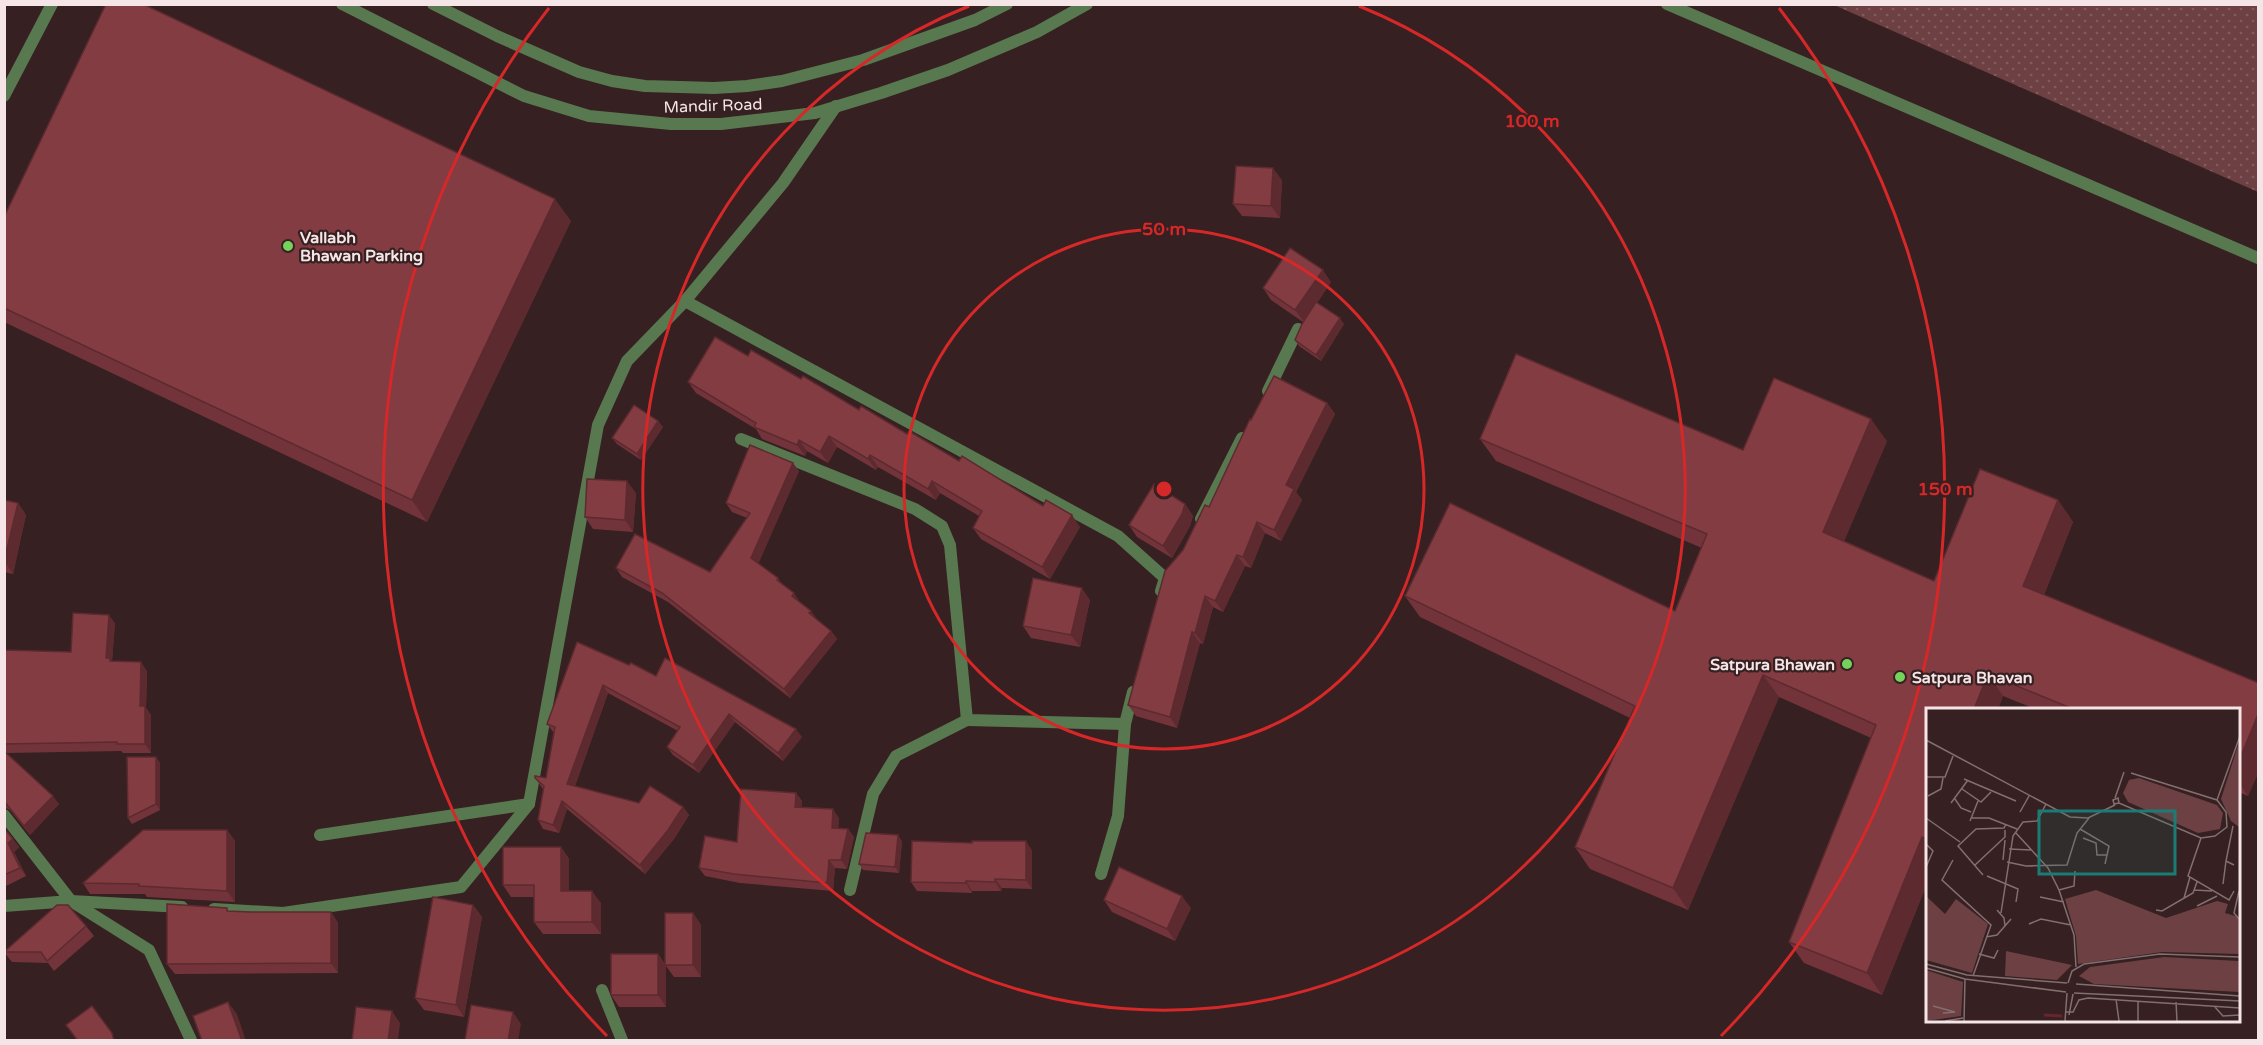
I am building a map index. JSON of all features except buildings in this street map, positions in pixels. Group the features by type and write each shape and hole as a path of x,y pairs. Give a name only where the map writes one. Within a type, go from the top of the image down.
{"street":[{"path":"4,96 52,4"},
{"name":"Mandir Road","path":"342,4 524,96 589,116 670,124 721,124 804,115 836,106 948,70 1037,32 1087,4"},
{"name":"Mandir Road","path":"433,4 497,36 579,72 612,81 645,86 714,88 782,81 863,60 975,20 1007,4"},
{"path":"1667,4 2259,258"},
{"path":"4,906 71,901 282,913 461,887 529,804 598,425 627,361 686,301 783,183 836,106"},
{"path":"686,301 1118,536 1168,574 1158,600"},
{"path":"1264,398 1298,328"},
{"path":"1198,530 1201,518 1247,428"},
{"path":"741,439 915,509 942,526 950,545 967,720"},
{"path":"1101,874 1118,816 1125,724 1137,679"},
{"path":"850,890 873,794 896,756 967,720 1125,724"},
{"path":"320,836 529,804"},
{"path":"4,815 71,901 149,950 191,1041"},
{"path":"602,990 622,1041"}],"shaded area":[{"path":"1834,5 2258,5 2258,192"}],"place":[{"name":"Vallabh Bhawan Parking","path":"288,246"},
{"name":"Satpura Bhawan","path":"1847,664"},
{"name":"Satpura Bhavan","path":"1900,677"}]}
